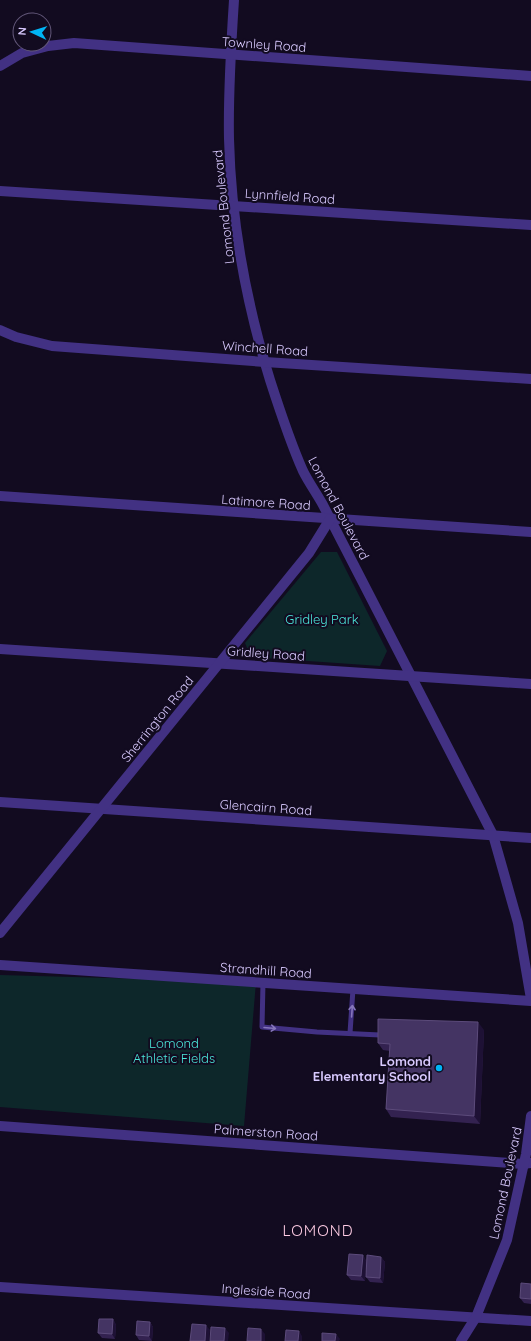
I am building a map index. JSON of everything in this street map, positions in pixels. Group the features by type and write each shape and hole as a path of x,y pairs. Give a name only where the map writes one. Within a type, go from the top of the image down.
{"street":[{"name":"Lomond Boulevard","path":"234,0 229,139 233,205 247,294 265,362 284,424 304,472 412,676 493,835 518,923 531,1000"},
{"name":"Townley Road","path":"0,66 22,53 48,46 74,43 531,76"},
{"name":"Lynnfield Road","path":"0,191 531,225"},
{"name":"Winchell Road","path":"0,330 52,346 265,362 531,379"},
{"name":"Latimore Road","path":"0,496 531,532"},
{"name":"Sherrington Road","path":"0,933 309,552 330,519"},
{"name":"Gridley Road","path":"0,649 531,684"},
{"name":"Glencairn Road","path":"0,802 531,838"},
{"name":"Strandhill Road","path":"0,965 531,1000"},
{"name":"Lomond Boulevard","path":"461,1341 476,1317 507,1240 527,1164 526,1154 531,1116"},
{"name":"Palmerston Road","path":"0,1126 527,1164"},
{"name":"Ingleside Road","path":"0,1287 531,1321"}],"lane":[{"path":"263,983 262,1027 380,1035"},
{"path":"350,1033 353,989"}],"green space":[{"name":"Gridley Park","path":"321,552 337,552 387,651 380,666 251,657 245,643"},
{"name":"Lomond Athletic Fields","path":"0,975 256,982 244,1126 0,1107"}],"building":[{"name":"Lomond Elementary School","path":"378,1019 478,1022 474,1116 386,1109 390,1044 378,1043"},
{"path":"349,1254 363,1255 361,1276 347,1275"},
{"path":"367,1255 381,1257 380,1278 366,1277"},
{"path":"521,1283 531,1284 531,1299 520,1298"},
{"path":"99,1319 113,1319 112,1334 98,1333"},
{"path":"137,1321 150,1322 149,1336 136,1335"},
{"path":"192,1324 206,1325 205,1341 190,1341"},
{"path":"211,1327 225,1328 224,1341 210,1341"},
{"path":"248,1328 261,1329 261,1341 247,1341"},
{"path":"286,1330 299,1331 298,1341 285,1341"},
{"path":"322,1333 336,1334 335,1341 322,1341"}],"place":[{"name":"Lomond Elementary School","path":"439,1068"}],"district":[{"name":"LOMOND","path":"318,1231"}]}
